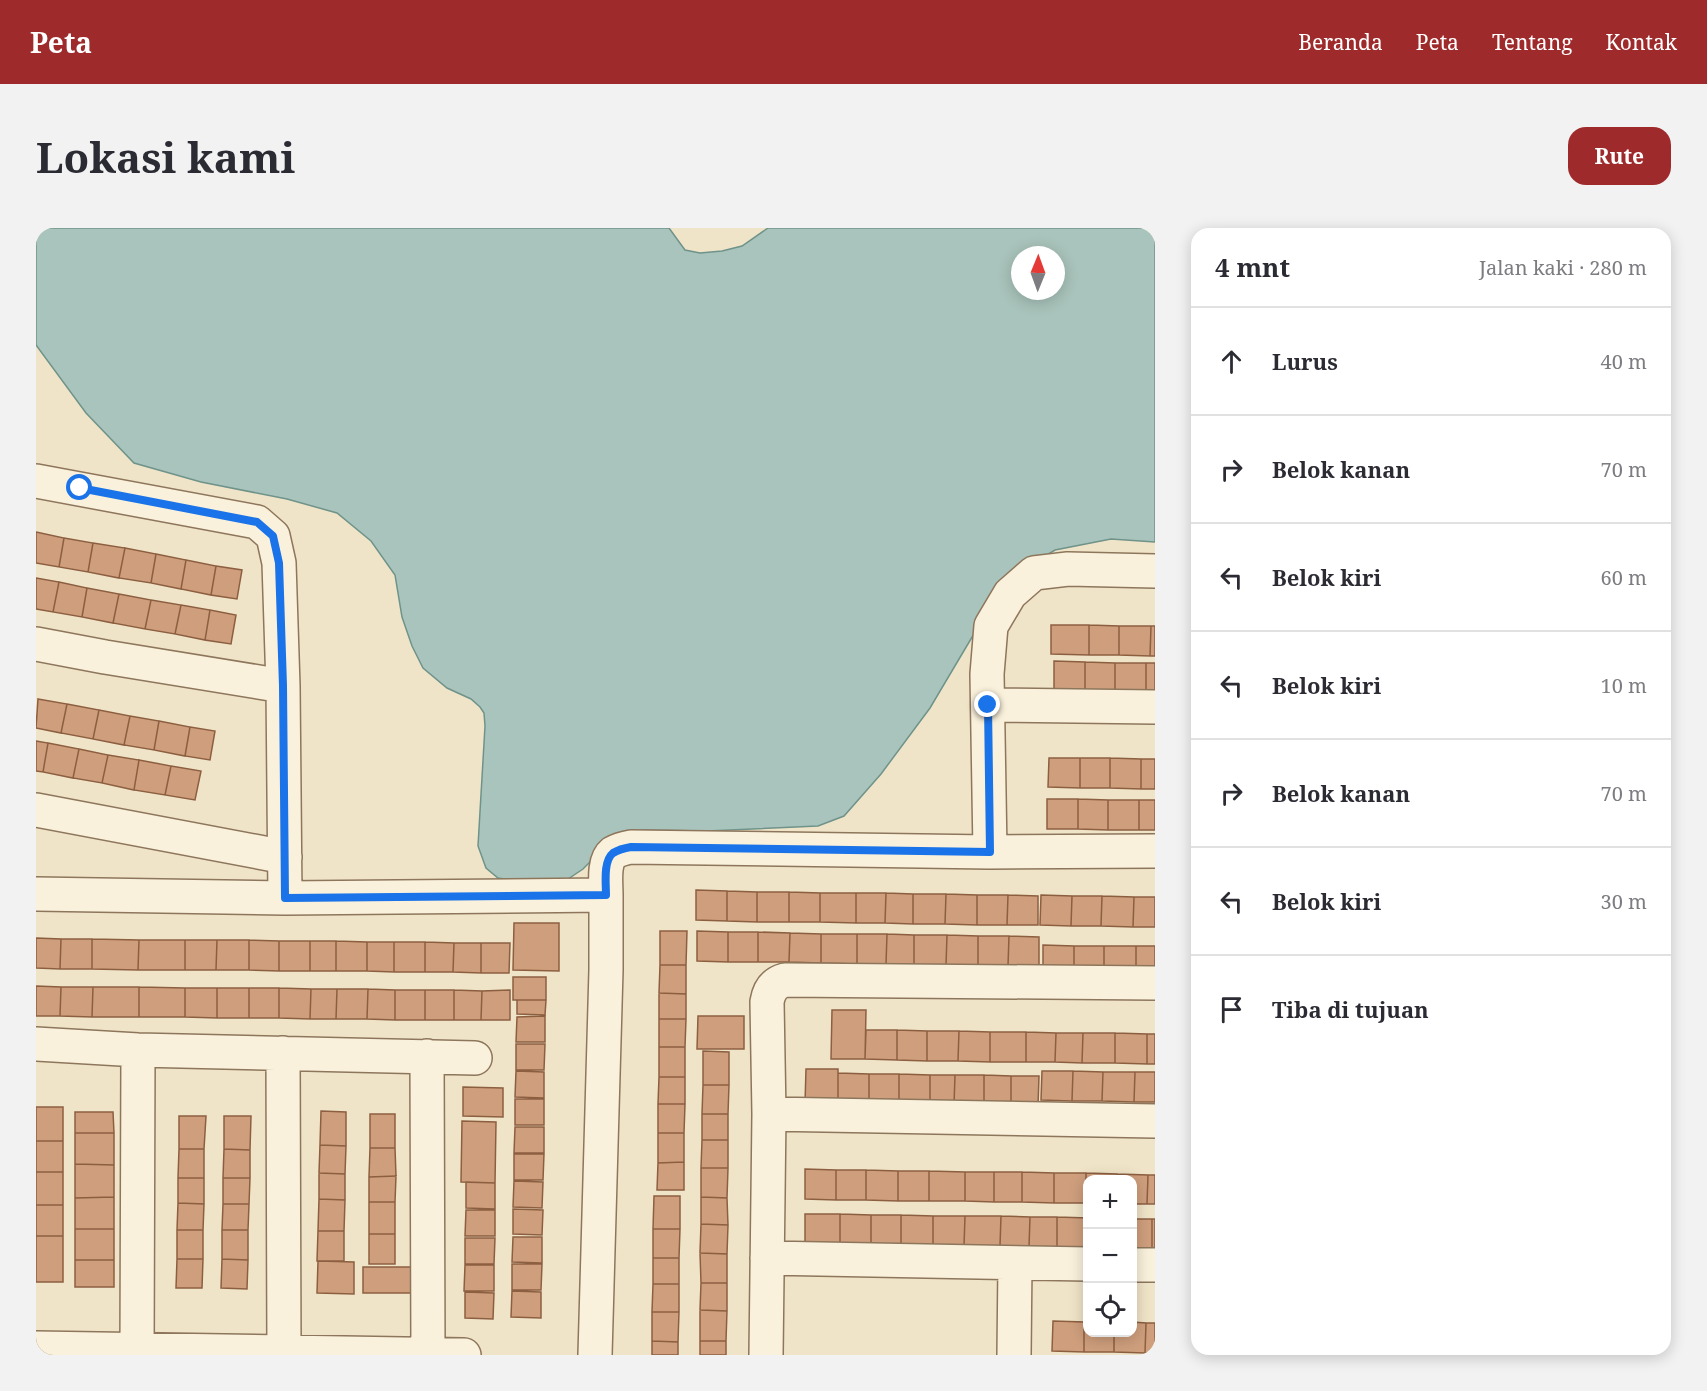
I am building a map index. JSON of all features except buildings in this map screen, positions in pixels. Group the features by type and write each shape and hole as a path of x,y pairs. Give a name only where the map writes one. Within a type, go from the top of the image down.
{"street":[{"path":"36,481 257,522 273,536 279,563 285,898"},
{"path":"990,852 987,674 991,626 1010,594 1034,573 1068,569 1155,571"},
{"path":"36,644 283,686"},
{"path":"988,705 1155,707"},
{"path":"36,810 285,857"},
{"path":"595,1355 607,864 612,854 631,847 990,852 1155,851"},
{"path":"36,894 285,898 606,895"},
{"path":"766,1355 769,1114 767,1002 769,992 778,982 785,980 1155,983"},
{"path":"36,1044 138,1050 476,1058"},
{"path":"137,1352 138,1050"},
{"path":"284,1053 284,1353"},
{"path":"427,1056 428,1354"},
{"path":"769,1114 1155,1121"},
{"path":"767,1258 1083,1264"},
{"path":"1014,1355 1015,1263"},
{"path":"1137,1265 1155,1265"},
{"path":"36,1348 137,1352 464,1355"}],"water":[{"path":"36,228 669,228 685,250 700,253 742,246 768,228 1155,228 1155,542 1111,539 1055,550 1015,574 981,622 930,708 881,774 844,816 818,826 707,831 643,830 617,838 583,869 565,881 521,882 498,878 486,868 478,846 484,713 471,699 447,688 423,668 402,617 395,575 371,541 337,513 287,499 201,482 134,463 86,413 36,345"}],"route":[{"path":"80,488 257,522 273,536 279,563 285,898 606,895 609,858 612,854 631,847 990,852 988,705"}]}
